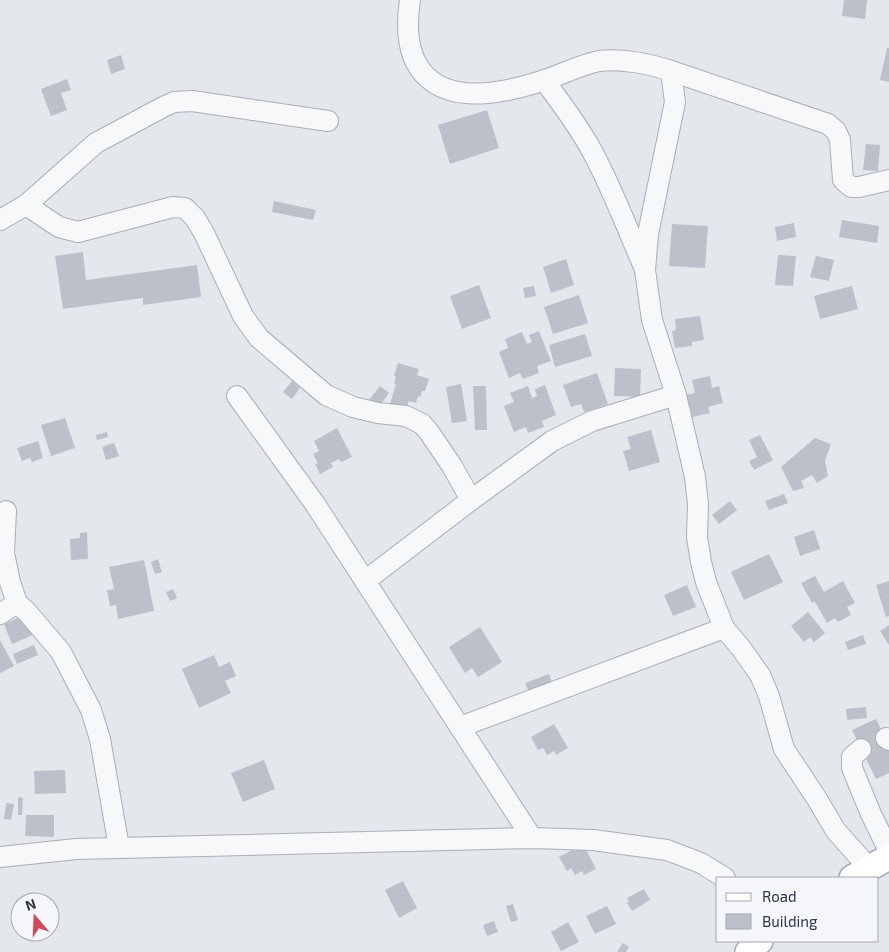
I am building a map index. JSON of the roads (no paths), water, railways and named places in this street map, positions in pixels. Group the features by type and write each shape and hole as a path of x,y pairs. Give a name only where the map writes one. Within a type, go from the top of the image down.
{"main road":[{"path":"748,952 759,942"}],"street":[{"path":"410,0 408,30 412,58 421,72 433,83 448,90 467,94 485,94 544,80 580,66 601,61 632,62 658,66 828,124 836,131 840,140 843,180 852,187 889,180"},
{"path":"671,71 675,102 648,234 645,270 652,320 676,394 695,477 698,504 697,537 701,562 706,582 724,628 760,675 769,696 784,750 836,831 870,868"},
{"path":"544,80 573,119 591,150 608,182 645,270"},
{"path":"0,220 26,205 96,143 174,102 192,101 328,120"},
{"path":"26,205 59,227 78,232 173,207 185,208 195,218 204,233 243,316 259,338 326,395 353,407 378,413 406,416 422,424 452,466 471,500"},
{"path":"365,582 471,500 552,441 592,421 676,394"},
{"path":"237,396 315,504 532,838"},
{"path":"6,511 4,553 17,603 27,612 60,652 91,710 100,739 119,847"},
{"path":"0,614 17,603"},
{"path":"460,727 724,628"},
{"path":"861,749 852,757 852,768 889,851"},
{"path":"0,857 76,849 119,847 532,838 593,840 667,850 701,862 724,877"}],"tunnel":[{"path":"861,749 886,738"}]}
